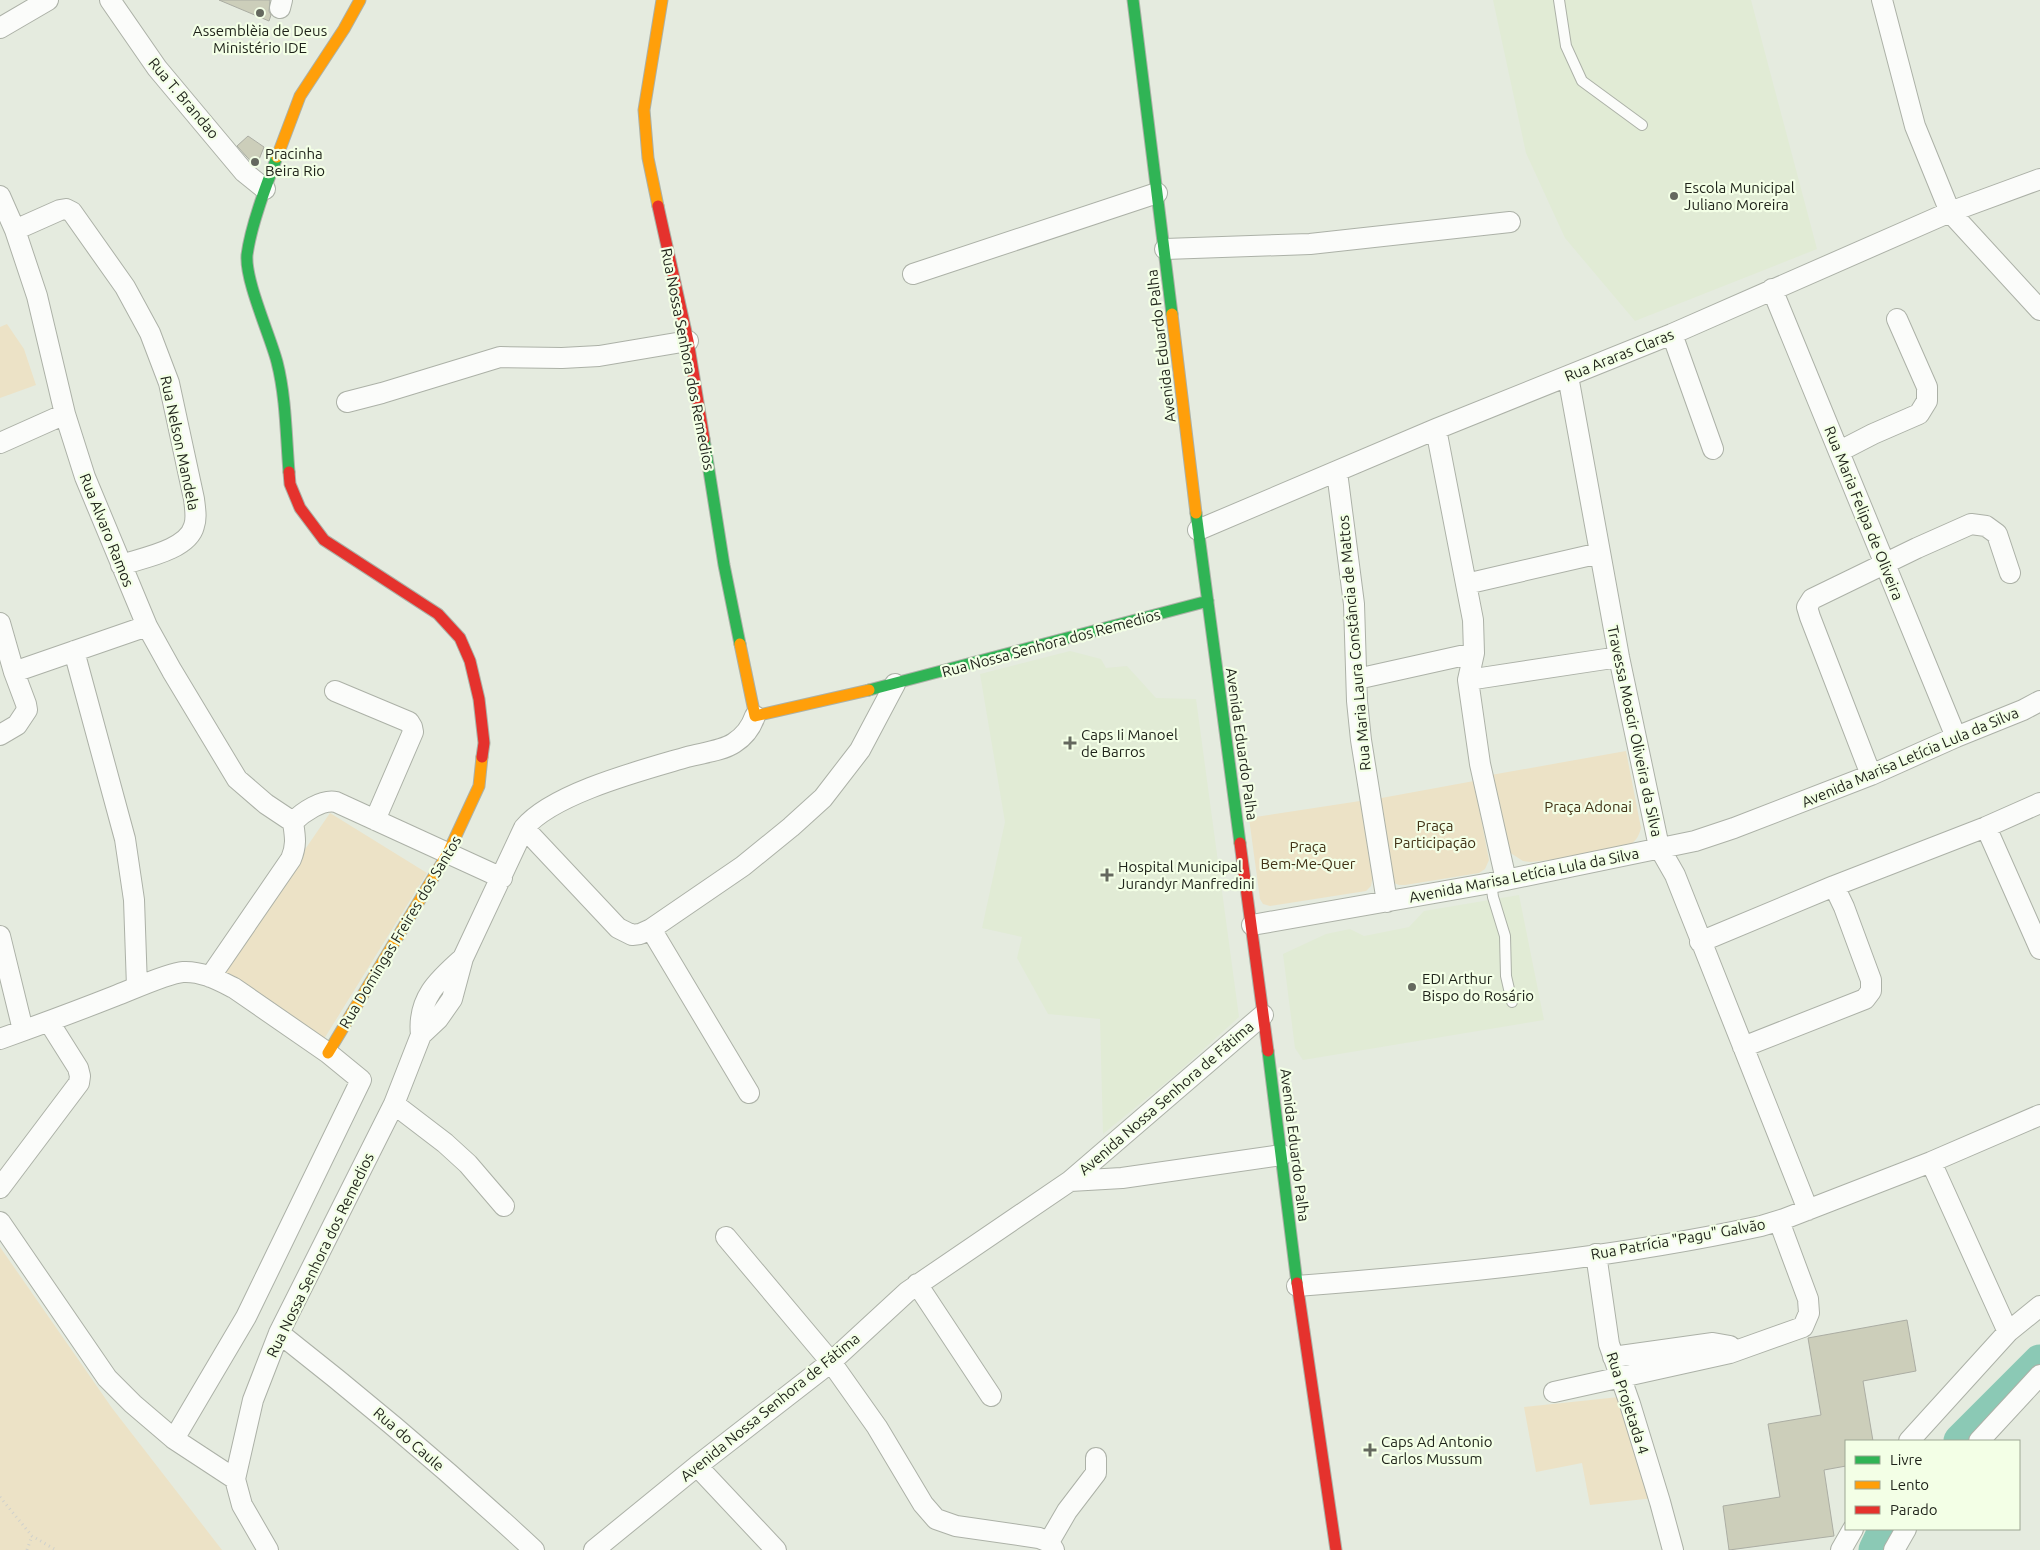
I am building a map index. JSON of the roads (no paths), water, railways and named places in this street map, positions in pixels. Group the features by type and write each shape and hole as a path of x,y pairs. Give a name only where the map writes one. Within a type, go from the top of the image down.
{"street":[{"path":"0,28 48,0"},
{"name":"Rua T. Brandao","path":"110,0 157,68 244,172 265,189"},
{"name":"Rua Domingas Freires dos Santos","path":"328,1053 448,854 479,786 484,743 479,699 470,661 460,638 450,625 438,614 324,540 300,508 290,484 286,457 282,384 277,362 249,274 247,257 250,242 265,189 291,116 300,96 344,29 360,0"},
{"name":"Rua Nossa Senhora dos Remedios","path":"235,1479 253,1400 279,1333 394,1104 421,1035 420,1019 422,1006 439,981 463,958 524,828 532,819 543,812 588,790 632,773 733,744 751,728 755,716 724,565 688,341 648,158 644,110 662,0"},
{"name":"Avenida Eduardo Palha","path":"1133,0 1198,530 1252,925 1297,1286 1336,1550"},
{"path":"1882,0 1915,126 1950,212 2040,310"},
{"name":"Rua Araras Claras","path":"1198,530 1436,429 1672,334 1950,212 2038,183"},
{"path":"913,274 1157,193"},
{"name":"Rua Alvaro Ramos","path":"0,196 15,230 37,296 64,414 85,477 147,626 237,778 266,804 293,822"},
{"name":"Rua Nelson Mandela","path":"15,230 60,210 66,209 72,212 129,294 150,333 169,383 194,499 196,517 194,528 189,537 176,547 121,565"},
{"path":"1165,250 1310,244 1510,222"},
{"name":"Rua Maria Felipa de Oliveira","path":"1772,289 1956,737"},
{"path":"1840,451 1872,434 1919,414 1927,402 1927,387 1897,319"},
{"path":"1672,334 1713,449"},
{"path":"347,402 382,394 500,357 599,356 688,341"},
{"name":"Travessa Moacir Oliveira da Silva","path":"1568,376 1619,657 1659,847 1675,875 1808,1210"},
{"path":"0,443 64,414"},
{"path":"1436,429 1474,620 1474,654 1468,680 1498,881"},
{"name":"Rua Maria Laura Constância de Mattos","path":"1337,472 1354,604 1361,740 1387,902"},
{"path":"1871,775 1807,607 1812,599 1971,524 1986,526 1997,534 2010,573"},
{"path":"1466,584 1600,552"},
{"name":"Rua Nossa Senhora dos Remedios","path":"755,716 894,684 1208,601"},
{"path":"0,623 27,710 17,725 0,735"},
{"path":"14,672 147,626"},
{"path":"74,651 125,839 134,900 138,987"},
{"path":"1357,679 1474,654"},
{"path":"1468,680 1619,657"},
{"path":"524,828 618,928 632,935 640,934 651,929 763,851 823,798 860,750 894,684"},
{"path":"335,691 409,722 412,726 412,732 375,820"},
{"name":"Avenida Marisa Letícia Lula da Silva","path":"1252,925 1498,881 1695,841 1734,828 1871,775 2040,701"},
{"path":"210,977 291,859 296,848 293,822 300,815 329,800 502,878"},
{"path":"1700,942 2040,803"},
{"path":"1986,826 2040,949"},
{"path":"1743,1047 1865,999 1870,991 1871,980 1844,907 1834,886"},
{"path":"651,929 749,1093"},
{"path":"0,936 23,1030"},
{"path":"0,1038 49,1022 181,972 194,973 210,977 234,988 328,1053 361,1080 246,1317 174,1439"},
{"name":"Avenida Nossa Senhora de Fátima","path":"594,1550 697,1466 832,1362 917,1284 1070,1181 1262,1015"},
{"path":"0,1188 79,1083 78,1068 49,1022"},
{"path":"394,1104 445,1143 468,1164 504,1206"},
{"name":"Rua Patrícia \"Pagu\" Galvão","path":"1297,1286 1421,1277 1596,1254 1731,1232 1779,1221 1931,1162 2040,1115"},
{"name":"Avenida Nossa Senhora de Fátima","path":"1070,1181 1122,1178 1282,1155"},
{"path":"1931,1162 2008,1332"},
{"path":"1554,1392 1738,1350 1803,1326 1809,1313 1808,1299 1779,1221"},
{"path":"0,1222 107,1378 133,1404 174,1439 235,1479 242,1506 268,1550"},
{"path":"726,1238 832,1362 877,1427 923,1504 936,1519 956,1526 1039,1538 1052,1546 1067,1511 1096,1472 1096,1458"},
{"name":"Rua Projetada 4","path":"1596,1254 1608,1344 1660,1502 1673,1550"},
{"path":"917,1284 991,1396"},
{"path":"1910,1440 2008,1332 2040,1306"},
{"name":"Rua do Caule","path":"279,1333 355,1394 534,1550"},
{"path":"1613,1357 1713,1343 1730,1346 1738,1350"},
{"path":"1980,1440 2040,1375"},
{"path":"697,1466 776,1550"},
{"path":"1841,1550 1852,1530"},
{"path":"1894,1550 1905,1530"}],"lane":[{"path":"1559,0 1566,46 1582,81 1642,125"},
{"path":"1498,881 1493,897 1506,936 1506,976 1512,1002"}],"waterway":[{"path":"1962,1440 2040,1362"},
{"path":"1876,1550 1886,1530"}],"place":[{"name":"Assemblèia de Deus Ministério IDE","path":"260,13"},
{"name":"Pracinha Beira Rio","path":"255,162"},
{"name":"Escola Municipal Juliano Moreira","path":"1674,196"},
{"name":"Caps Ii Manoel de Barros","path":"1070,743"},
{"name":"Hospital Municipal Jurandyr Manfredini","path":"1107,875"},
{"name":"EDI Arthur Bispo do Rosário","path":"1412,987"},
{"name":"Caps Ad Antonio Carlos Mussum","path":"1370,1450"}],"park label":[{"name":"Praça Adonai","path":"1588,806"},
{"name":"Praça Participação","path":"1435,834"},
{"name":"Praça Bem-Me-Quer","path":"1308,854"}]}
